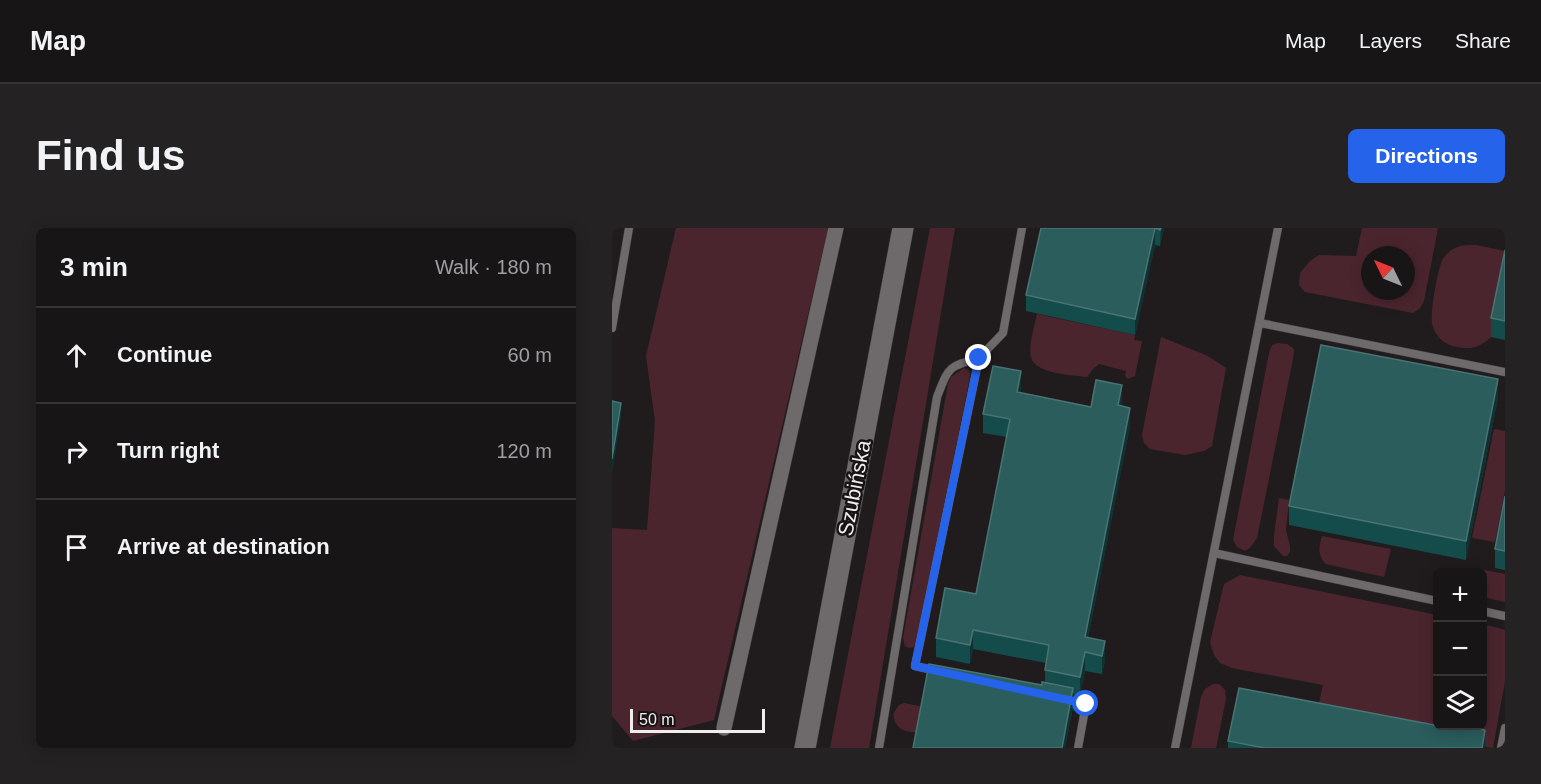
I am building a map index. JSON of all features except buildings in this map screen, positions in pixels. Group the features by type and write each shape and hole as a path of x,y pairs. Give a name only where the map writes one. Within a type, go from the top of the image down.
{"main road":[{"name":"Szubińska","path":"805,748 903,228"}],"street":[{"path":"724,728 836,228"}],"lane":[{"path":"612,328 629,228"},
{"path":"949,674 915,666 979,358 1003,333 1023,228"},
{"path":"1175,748 1278,228"},
{"path":"1260,323 1505,372"},
{"path":"879,748 937,397 947,371 959,363 979,358"},
{"path":"1214,553 1433,600"},
{"path":"1487,612 1505,616"},
{"path":"1051,696 1086,704 1078,748"},
{"path":"1501,748 1505,728"}],"shaded area":[{"path":"676,228 828,228 714,720 633,741 612,716 612,528 647,530 655,421 646,356"},
{"path":"930,228 955,228 869,748 830,748"},
{"path":"1362,228 1438,228 1424,301 1413,313 1305,292 1299,285 1300,273 1310,261 1319,255 1356,256"},
{"path":"1476,245 1505,251 1505,269 1491,337 1476,347 1457,347 1441,339 1433,328 1435,290 1441,263 1446,255 1458,247"},
{"path":"1037,314 1135,335 1134,340 1142,341 1135,376 1128,379 1125,376 1126,371 1099,364 1087,377 1055,373 1039,367 1034,363 1030,352"},
{"path":"1161,337 1208,356 1226,368 1212,446 1204,451 1185,455 1150,449 1144,443 1142,435"},
{"path":"1287,344 1294,349 1293,359 1257,538 1245,551 1237,547 1233,540 1269,353 1272,345"},
{"path":"964,368 969,370 970,375 967,392 916,643 914,647 909,648 905,646 903,638 948,384 951,377"},
{"path":"1494,429 1505,431 1505,490 1495,542 1472,538"},
{"path":"1279,498 1289,500 1286,530 1290,552 1287,556 1283,556 1274,546"},
{"path":"1322,536 1391,549 1384,577 1326,564 1320,551"},
{"path":"1487,571 1505,574 1505,602 1487,598"},
{"path":"1240,575 1433,614 1433,730 1487,730 1487,625 1505,630 1505,681 1493,748 1316,716 1323,685 1232,668 1220,663 1214,655 1210,642 1224,584"},
{"path":"1213,684 1219,684 1225,690 1226,699 1216,748 1191,748 1201,697 1205,689"},
{"path":"904,703 924,707 919,733 905,731 896,724 893,714 899,705"}],"route":[{"path":"979,358 915,666 1086,704"}]}
